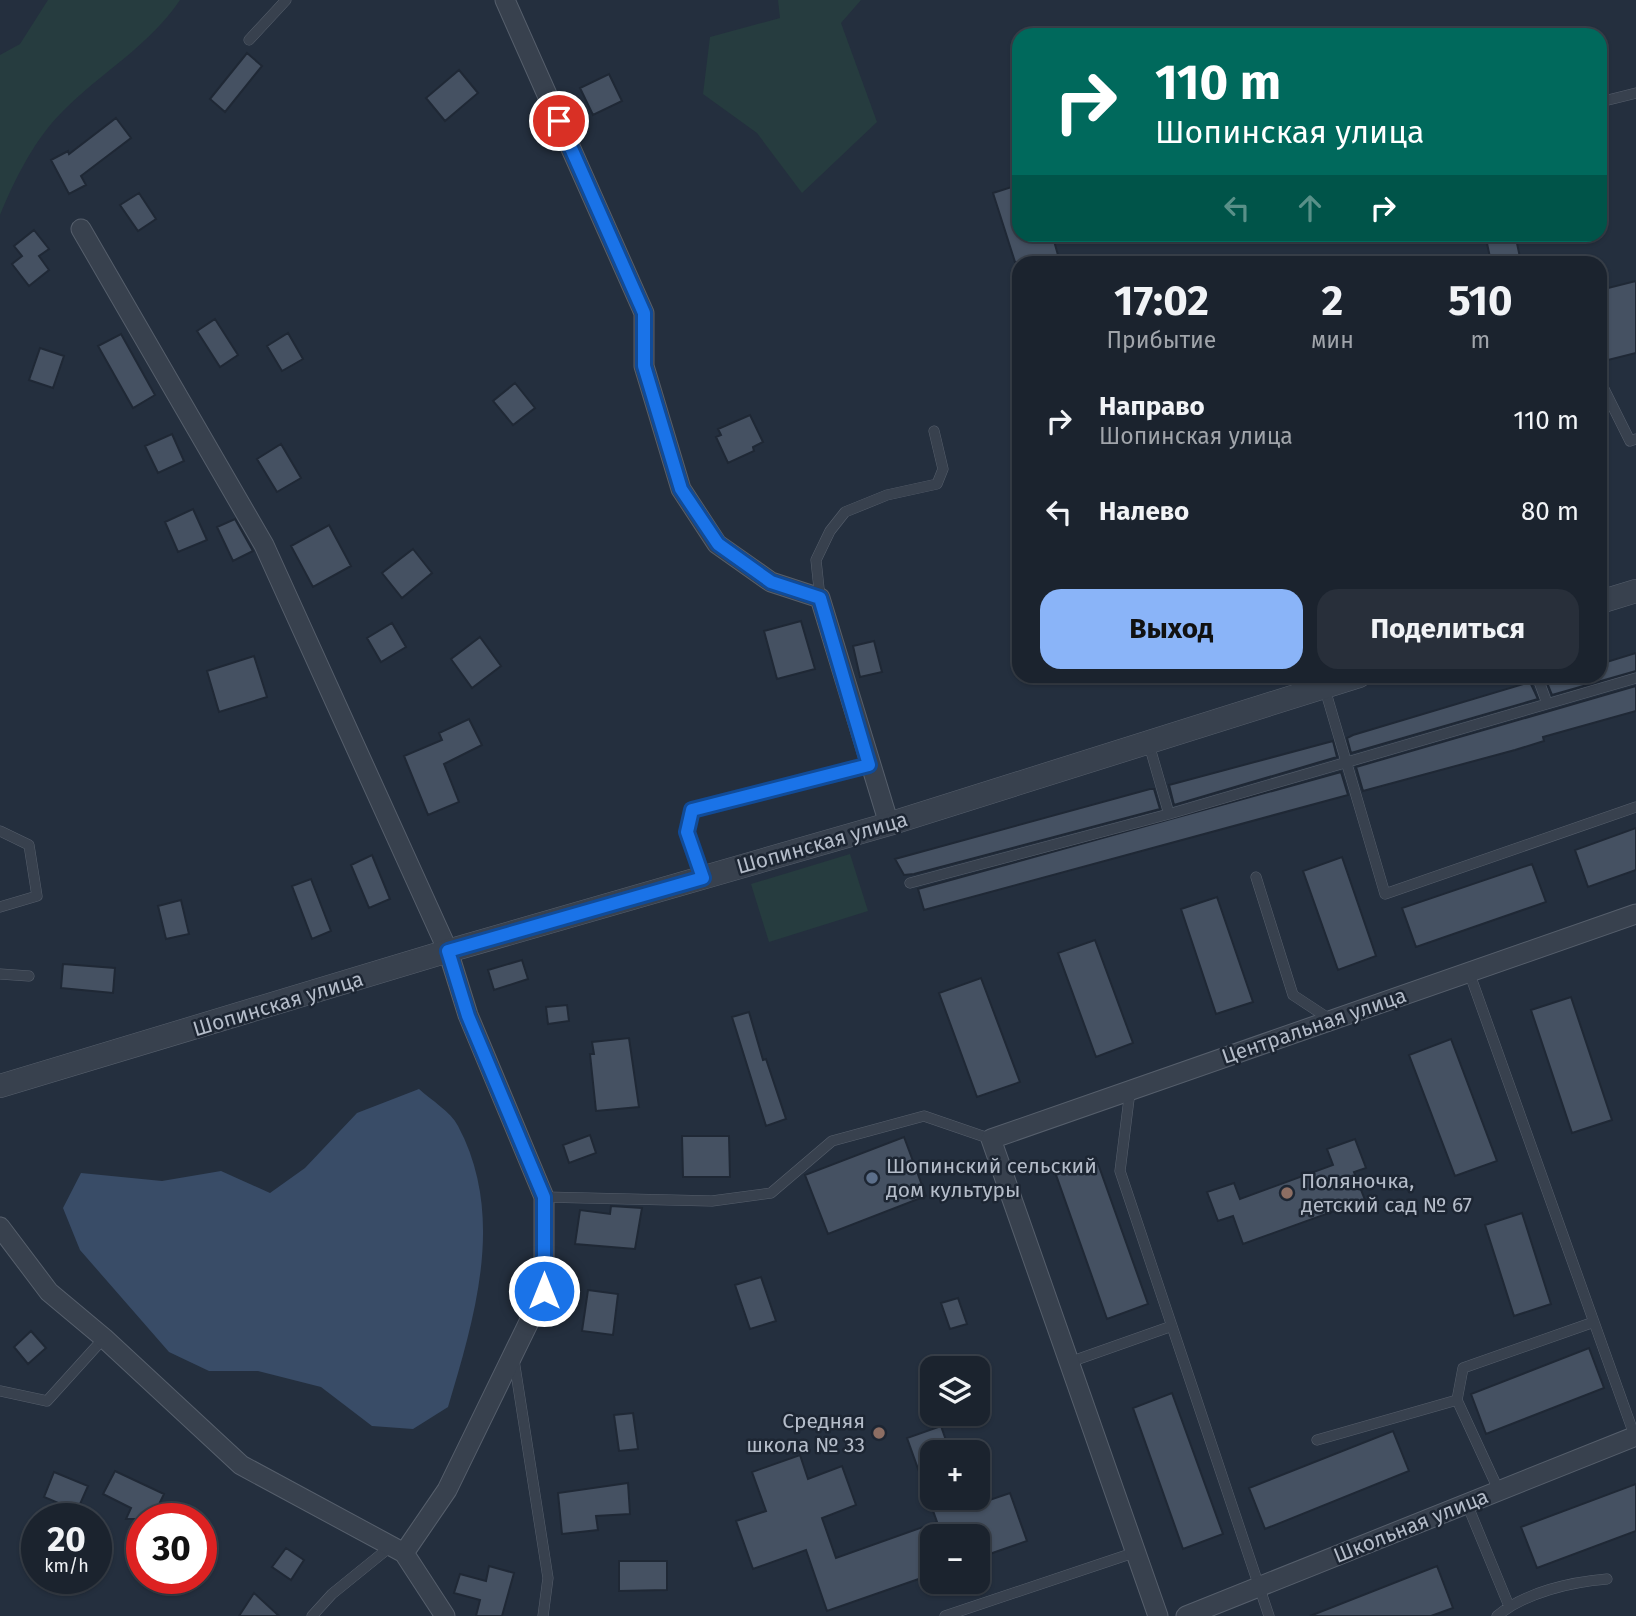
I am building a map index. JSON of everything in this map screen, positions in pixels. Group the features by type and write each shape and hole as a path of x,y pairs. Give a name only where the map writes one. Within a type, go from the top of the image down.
{"street":[{"path":"505,0 644,313 644,366 681,489 718,544 771,582 820,598 889,824"},
{"path":"81,229 264,545 448,951 468,1016 544,1197 544,1291 447,1490 397,1550"},
{"path":"1607,600 1636,591"},
{"name":"Шопинская улица","path":"0,1086 448,951 889,824 1147,740 1337,683"},
{"name":"Центральная улица","path":"991,1139 1636,914"},
{"path":"991,1139 1158,1616"},
{"path":"0,1227 49,1292 104,1338 241,1465 397,1550 445,1616"},
{"name":"Школьная улица","path":"1186,1616 1636,1437"}],"lane":[{"path":"249,40 286,0"},
{"path":"1607,100 1636,93"},
{"path":"1607,395 1630,440 1636,439"},
{"path":"820,598 816,560 830,531 845,512 887,495 937,484 943,468 934,431"},
{"path":"910,883 1170,814 1636,678"},
{"path":"1540,683 1547,704"},
{"path":"1324,687 1385,894 1636,807"},
{"path":"1147,740 1170,814"},
{"path":"703,878 687,832 692,810 869,765"},
{"path":"0,831 29,845 37,896 0,907"},
{"path":"1256,877 1293,995 1331,1020"},
{"path":"1469,972 1636,1437"},
{"path":"0,974 29,976"},
{"path":"1130,1091 1120,1171 1269,1616"},
{"path":"544,1197 712,1201 771,1193 832,1141 924,1116 991,1139"},
{"path":"1499,1491 1457,1400 1463,1368 1594,1322"},
{"path":"1070,1362 1172,1326"},
{"path":"0,1391 47,1401 104,1338"},
{"path":"513,1354 548,1578 543,1616"},
{"path":"1317,1440 1457,1400"},
{"path":"1467,1504 1509,1606"},
{"path":"312,1616 332,1594 397,1550"},
{"path":"944,1616 1136,1552"},
{"path":"1497,1616 1509,1606 1576,1582 1607,1579"}],"green space":[{"path":"48,0 180,0 155,31 54,121 27,160 0,215 0,55 20,44"},
{"path":"778,0 861,0 841,23 877,122 802,193 757,133 703,94 710,37 780,18"},
{"path":"850,854 868,911 769,942 751,884"}],"water":[{"path":"419,1089 446,1111 458,1126 472,1160 480,1195 483,1230 476,1302 448,1407 413,1429 372,1426 321,1387 258,1371 209,1371 169,1352 80,1250 63,1208 81,1173 162,1181 221,1171 270,1193 305,1168 357,1113"}],"building":[{"path":"247,53 262,66 225,112 210,99"},
{"path":"459,70 478,93 445,121 426,98"},
{"path":"609,74 622,101 593,115 580,88"},
{"path":"116,118 131,138 81,176 86,185 69,194 51,160 68,151 69,154"},
{"path":"1012,187 1012,242 1054,242 1058,256 1013,256 993,193"},
{"path":"139,193 156,219 138,231 120,205"},
{"path":"34,230 49,249 39,256 49,270 29,286 12,264 22,256 14,246"},
{"path":"1487,242 1517,242 1520,256 1490,256"},
{"path":"1636,281 1636,353 1607,360 1607,288"},
{"path":"215,319 238,355 220,367 197,331"},
{"path":"288,333 303,359 282,371 267,346"},
{"path":"121,334 155,395 133,408 98,346"},
{"path":"40,348 64,356 53,388 29,380"},
{"path":"515,383 535,408 513,425 493,401"},
{"path":"750,415 763,442 753,447 754,451 728,463 716,437 721,435 718,429"},
{"path":"172,434 184,461 158,473 145,446"},
{"path":"281,444 301,478 277,492 257,459"},
{"path":"193,509 207,540 178,552 165,522"},
{"path":"235,519 253,551 233,561 217,527"},
{"path":"329,525 351,566 313,587 291,546"},
{"path":"413,549 432,573 402,598 382,573"},
{"path":"801,621 815,669 777,679 764,631"},
{"path":"392,623 406,647 381,662 367,638"},
{"path":"480,637 501,666 472,688 451,659"},
{"path":"874,641 882,672 860,677 853,646"},
{"path":"1636,653 1636,671 1607,679 1607,662"},
{"path":"254,656 267,697 219,712 207,671"},
{"path":"1527,683 1530,683 1538,699 1351,753 1347,738"},
{"path":"1547,683 1594,683 1552,695"},
{"path":"1636,686 1636,711 1543,737 1544,741 1515,750 1363,791 1356,767"},
{"path":"469,719 482,745 444,764 459,802 428,815 404,756 442,740 439,733"},
{"path":"1333,741 1337,757 1174,805 1169,785"},
{"path":"1341,772 1348,795 924,910 918,889"},
{"path":"1154,789 1160,809 914,874 904,875 895,859"},
{"path":"1636,828 1636,870 1588,887 1575,850"},
{"path":"372,855 390,899 369,908 351,865"},
{"path":"1342,857 1376,956 1338,970 1303,871"},
{"path":"1532,864 1546,902 1416,947 1402,908"},
{"path":"311,879 331,931 312,939 292,886"},
{"path":"1217,897 1253,1002 1216,1014 1181,909"},
{"path":"181,900 189,934 166,939 158,906"},
{"path":"1095,940 1133,1043 1096,1057 1058,953"},
{"path":"522,960 528,979 494,990 488,970"},
{"path":"63,964 115,968 113,993 61,988"},
{"path":"981,978 1020,1082 977,1097 939,993"},
{"path":"1571,997 1612,1120 1572,1133 1531,1010"},
{"path":"567,1005 569,1021 548,1024 546,1007"},
{"path":"749,1012 763,1060 766,1059 786,1119 766,1126 732,1017"},
{"path":"629,1038 639,1107 596,1111 590,1054 594,1054 592,1042"},
{"path":"1451,1039 1497,1161 1455,1176 1409,1055"},
{"path":"590,1135 596,1153 569,1163 563,1145"},
{"path":"682,1136 729,1136 730,1177 683,1177"},
{"path":"904,1137 926,1196 828,1234 805,1175"},
{"path":"1355,1139 1366,1168 1354,1172 1365,1200 1243,1244 1233,1216 1218,1221 1207,1192 1234,1183 1240,1199 1333,1165 1327,1149"},
{"path":"1096,1158 1148,1304 1107,1319 1055,1172"},
{"path":"611,1206 642,1208 635,1249 575,1244 580,1210 610,1214"},
{"path":"1522,1213 1551,1304 1514,1316 1485,1225"},
{"path":"761,1277 776,1321 750,1329 735,1285"},
{"path":"588,1290 618,1294 613,1335 582,1331"},
{"path":"958,1298 967,1324 950,1329 941,1303"},
{"path":"31,1331 46,1348 28,1364 14,1347"},
{"path":"1589,1348 1604,1388 1486,1434 1471,1394"},
{"path":"1172,1393 1223,1534 1183,1549 1133,1408"},
{"path":"633,1413 638,1449 619,1451 614,1415"},
{"path":"941,1426 946,1440 920,1440 920,1474 907,1438"},
{"path":"1393,1431 1409,1471 1265,1529 1249,1488"},
{"path":"800,1455 808,1479 842,1466 856,1505 822,1518 836,1558 920,1528 920,1579 827,1611 806,1550 753,1569 736,1521 766,1511 752,1472"},
{"path":"115,1471 164,1494 160,1503 126,1503 126,1506 103,1494"},
{"path":"54,1472 88,1486 81,1503 58,1503 44,1497"},
{"path":"628,1483 630,1514 596,1516 598,1530 562,1534 558,1493"},
{"path":"1636,1484 1636,1531 1537,1568 1521,1527"},
{"path":"1010,1493 1027,1541 990,1554 990,1524 931,1524 937,1522 933,1510 990,1510 990,1500"},
{"path":"286,1548 304,1560 291,1580 272,1567"},
{"path":"619,1561 667,1561 667,1590 619,1591"},
{"path":"489,1566 514,1573 502,1616 476,1616 480,1600 454,1593 460,1574 486,1581"},
{"path":"1437,1566 1453,1608 1431,1616 1310,1616"},
{"path":"254,1593 279,1616 239,1616"}],"place":[{"name":"Шопинский сельский дом культуры","path":"872,1178"},
{"name":"Поляночка, детский сад № 67","path":"1287,1193"},
{"name":"Средняя школа № 33","path":"879,1433"}],"route":[{"path":"544,1291 544,1197 468,1016 448,951 703,878 687,832 692,810 869,765 820,598 771,582 718,544 681,489 644,366 644,313 559,121"}]}
